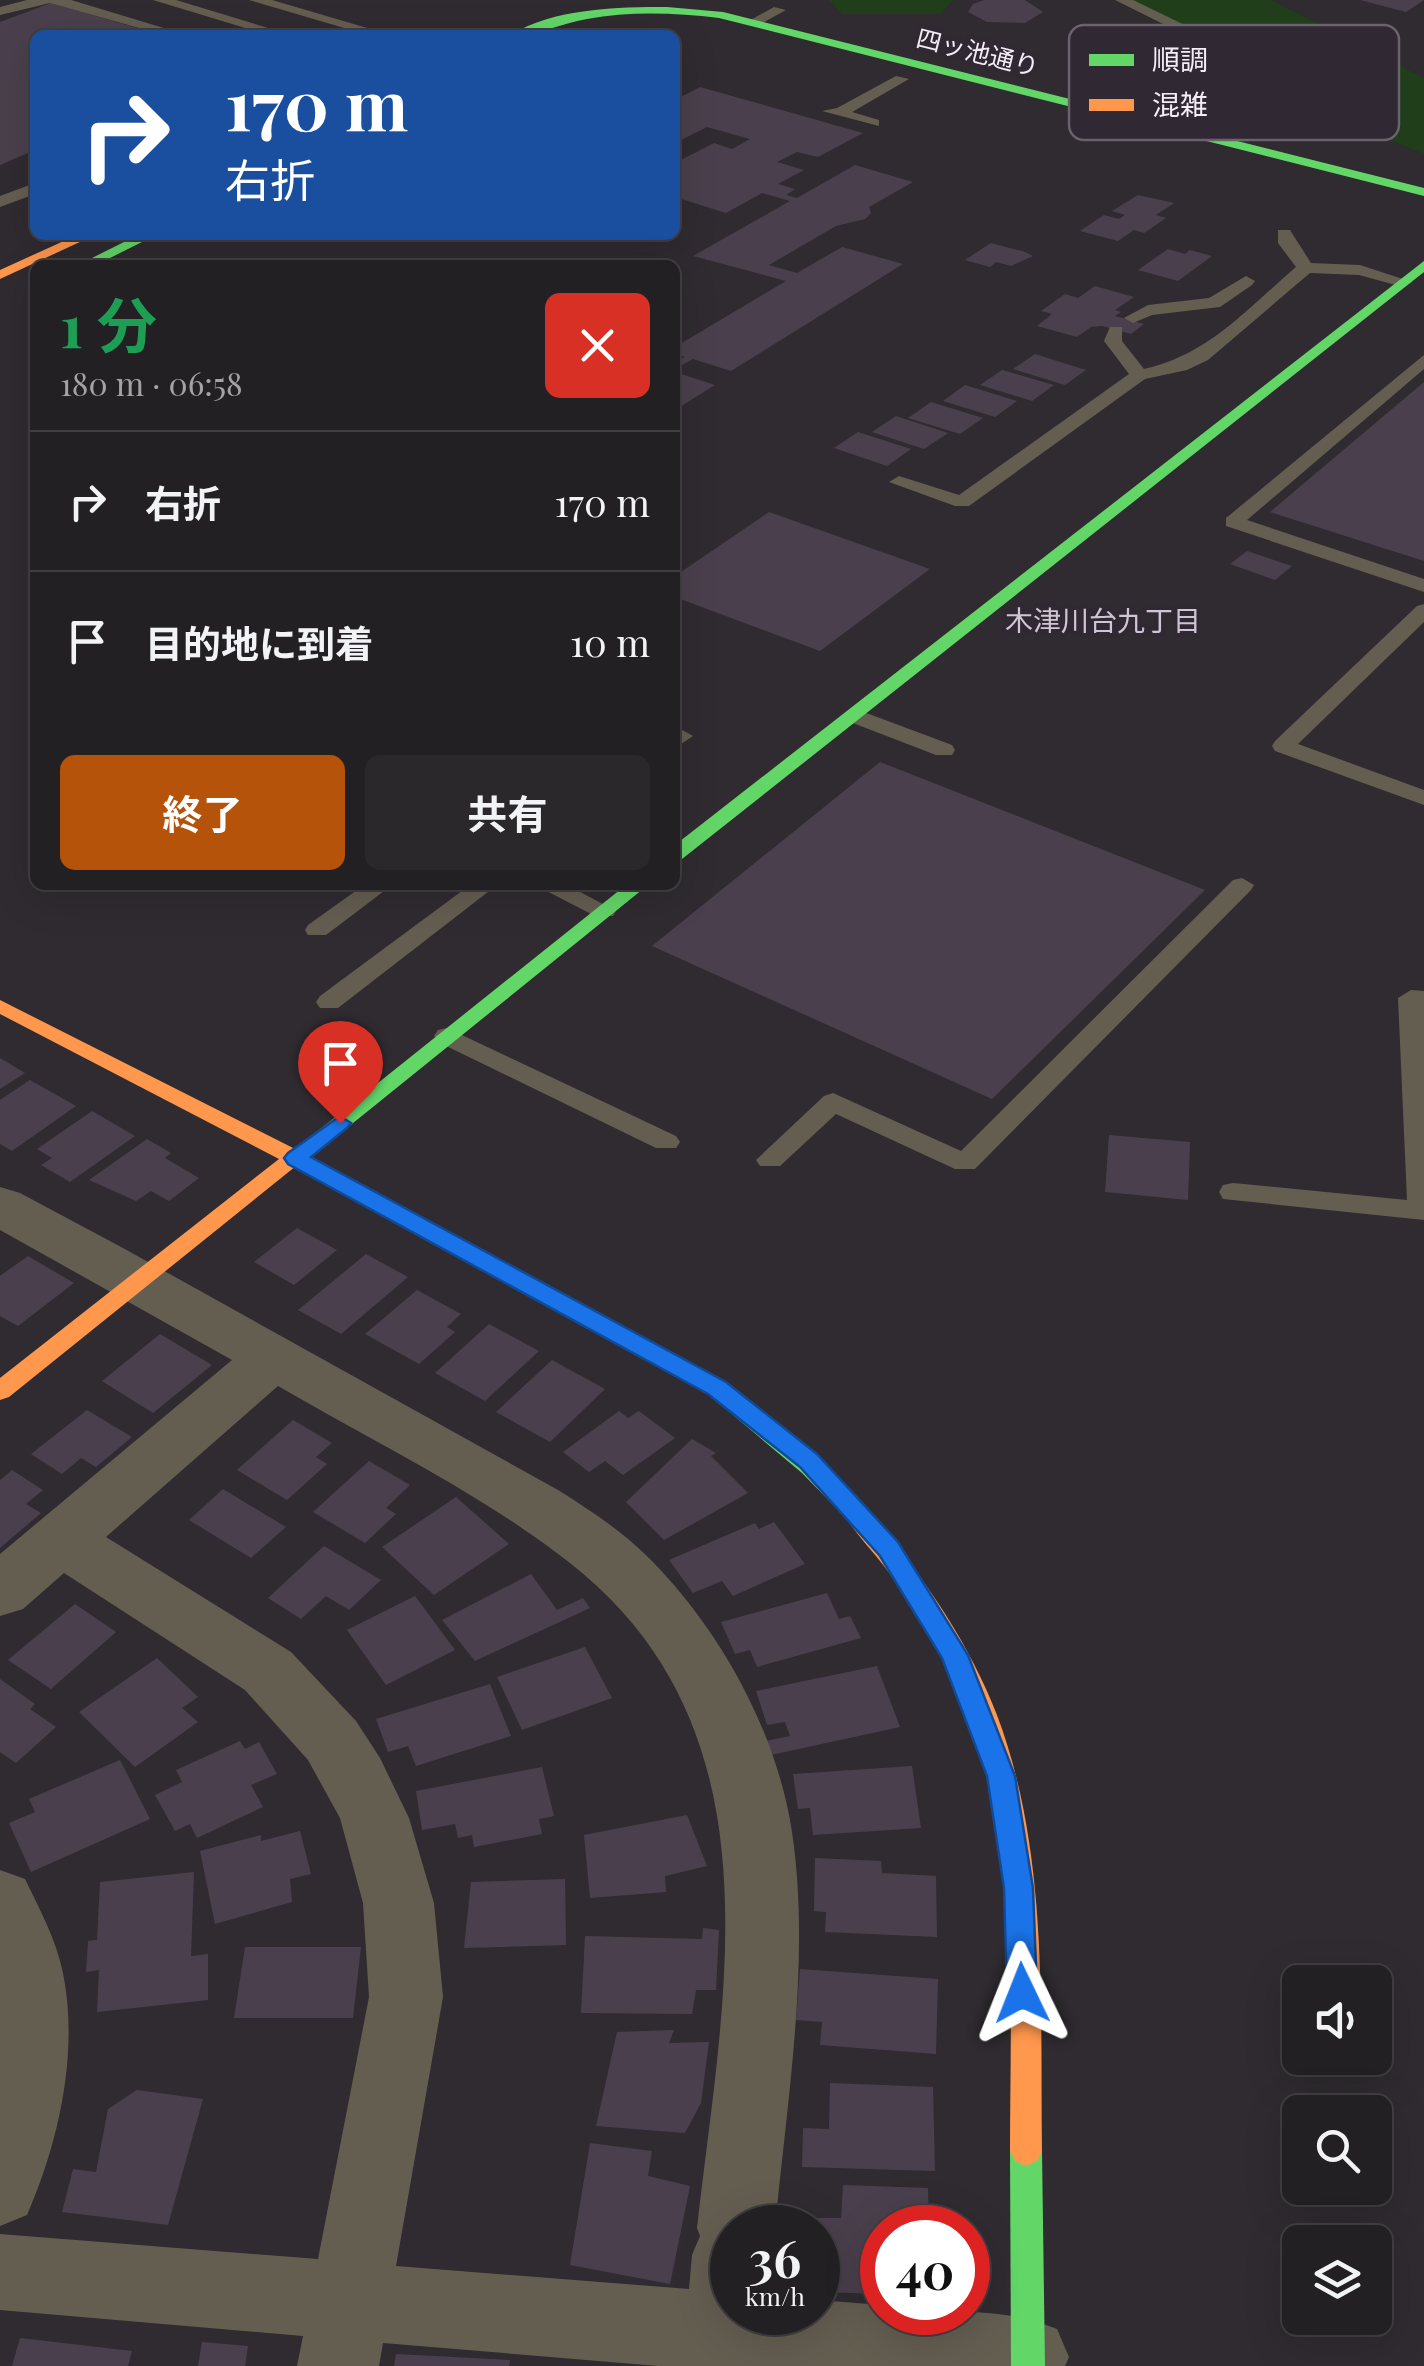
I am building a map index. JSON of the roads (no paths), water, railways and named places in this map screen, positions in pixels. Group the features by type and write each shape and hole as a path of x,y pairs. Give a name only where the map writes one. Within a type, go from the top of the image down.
{"street":[{"name":"四ッ池通り","path":"530,30 562,18 638,9 682,9 754,22 1069,103"},
{"name":"四ッ池通り","path":"611,30 688,28 1069,122"},
{"name":"四ッ池通り","path":"1141,140 1424,212"},
{"name":"四ッ池通り","path":"1217,140 1424,192"},
{"path":"33,260 77,240"},
{"path":"96,260 138,240"},
{"path":"0,275 30,261"},
{"path":"680,852 1424,265"},
{"path":"0,1391 631,890"},
{"path":"0,1006 296,1158 717,1388 764,1422 850,1503 924,1600 954,1655 1001,1776 1018,1888 1027,2132 1028,2362 344,2333 0,2272"},
{"path":"0,1206 140,1280 575,1531 648,1598 700,1678 742,1770 761,1856 764,1908 738,2205"},
{"path":"0,1591 274,1356"},
{"path":"61,1540 265,1668 336,1744 363,1790 383,1836 398,1887 406,1940 406,1997 344,2333"},
{"path":"0,1902 20,1949 30,1994 34,2042 0,2189"}],"lane":[{"path":"0,11 45,0"},
{"path":"55,0 113,9 167,30"},
{"path":"160,0 266,30"},
{"path":"256,0 366,30"},
{"path":"1122,0 1174,25"},
{"path":"754,22 779,10"},
{"path":"873,123 831,111 902,79"},
{"path":"0,202 30,190"},
{"path":"1284,234 1286,244 1306,268"},
{"path":"899,482 962,502 1139,375 1180,366 1202,356 1306,268 1360,270 1403,282"},
{"path":"1214,303 1246,281"},
{"path":"1133,318 1148,310 1214,303 1250,316"},
{"path":"1116,331 1113,341 1139,375"},
{"path":"1424,360 1233,522 1424,586"},
{"path":"1424,610 1282,746 1424,798"},
{"path":"853,715 944,750"},
{"path":"770,1160 833,1102 965,1163 1242,885"},
{"path":"317,930 373,890"},
{"path":"329,1002 478,890"},
{"path":"557,890 604,911"},
{"path":"1233,1192 1422,1211 1410,998 1424,1000"},
{"path":"447,1036 666,1142"}],"district":[{"name":"木津川台九丁目","path":"1103,619"}]}
